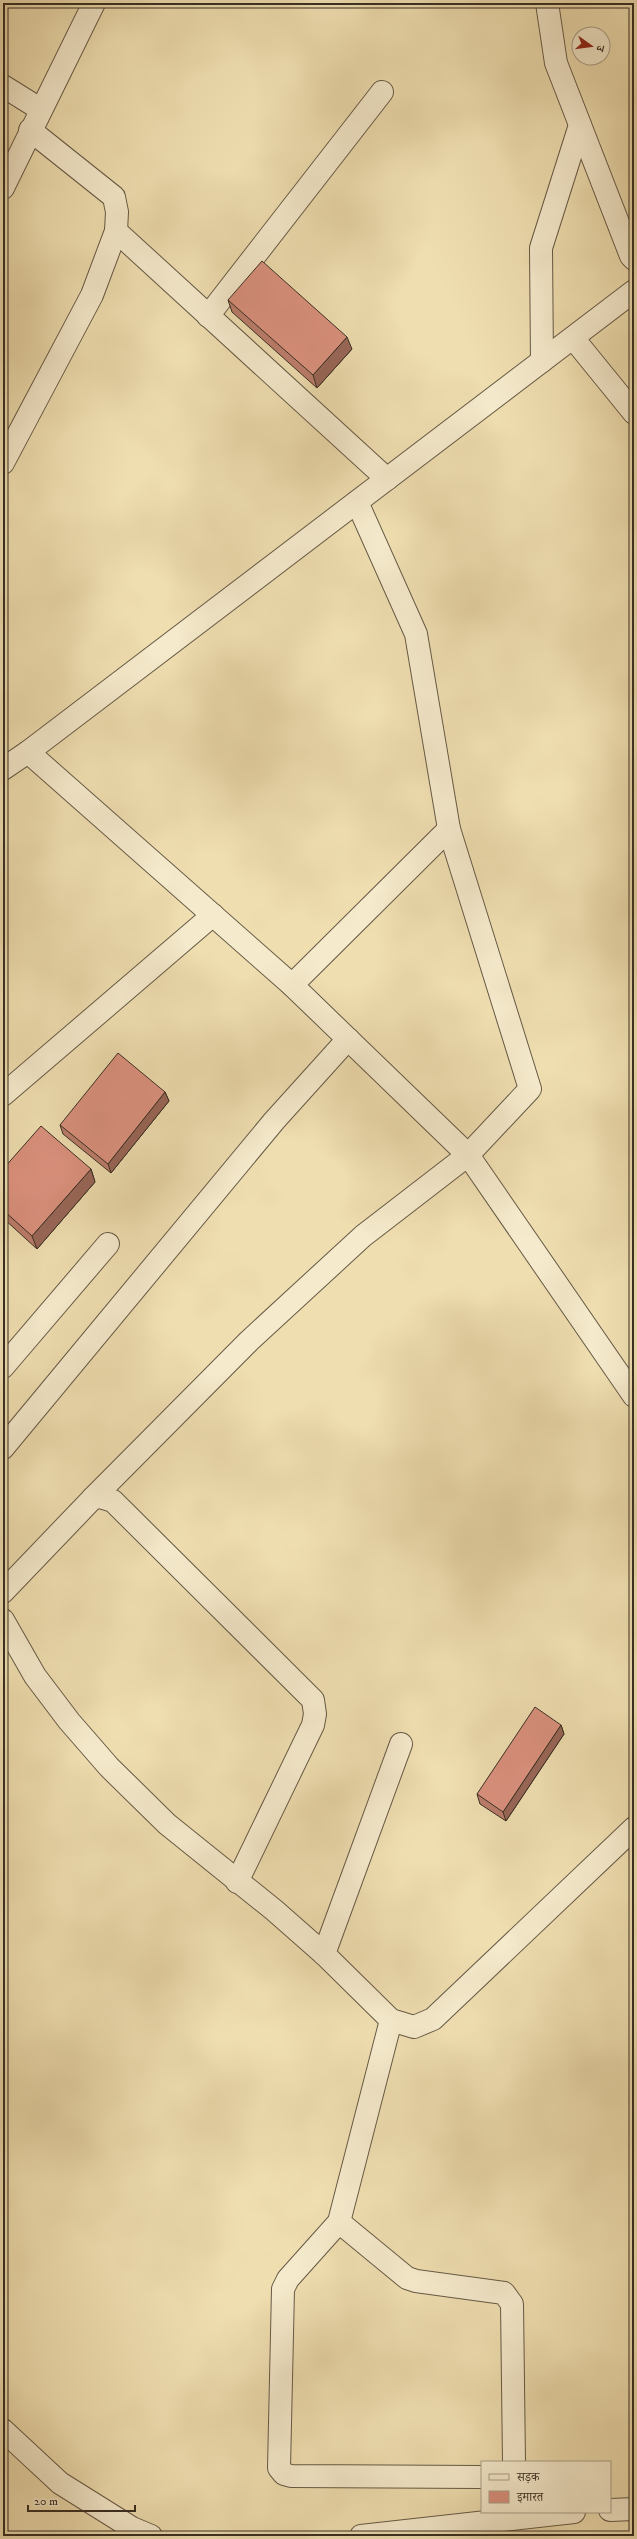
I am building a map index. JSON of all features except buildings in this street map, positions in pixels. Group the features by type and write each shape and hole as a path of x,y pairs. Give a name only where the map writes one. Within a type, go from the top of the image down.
{"street":[{"path":"3,188 30,130 94,3"},
{"path":"547,3 556,63 631,256 634,259"},
{"path":"3,86 40,110"},
{"path":"208,316 382,92"},
{"path":"542,361 541,248 580,125"},
{"path":"3,463 92,295 116,231 117,212 114,197 30,130"},
{"path":"116,231 387,479"},
{"path":"3,769 28,752 634,291"},
{"path":"573,338 634,413"},
{"path":"3,1592 93,1498 249,1341 363,1236 468,1155 530,1089 449,829 416,634 356,502"},
{"path":"28,752 292,985 468,1155 634,1396"},
{"path":"292,985 449,829"},
{"path":"3,1095 213,915"},
{"path":"3,1448 274,1121 348,1039"},
{"path":"3,1367 108,1244"},
{"path":"93,1498 100,1497 113,1501 313,1700 315,1714 313,1725 237,1882"},
{"path":"3,1620 35,1676 69,1721 109,1767 167,1824 237,1882 274,1910 324,1954 391,2020 414,2027 434,2019 634,1828"},
{"path":"324,1954 401,1744"},
{"path":"391,2020 340,2222 288,2279 283,2289 280,2468 284,2474 291,2476 481,2477"},
{"path":"340,2222 407,2278 416,2281 504,2293 509,2298 512,2304 514,2461"},
{"path":"3,2430 60,2483 132,2528 151,2536"},
{"path":"611,2510 634,2508"},
{"path":"361,2536 565,2513"}]}
